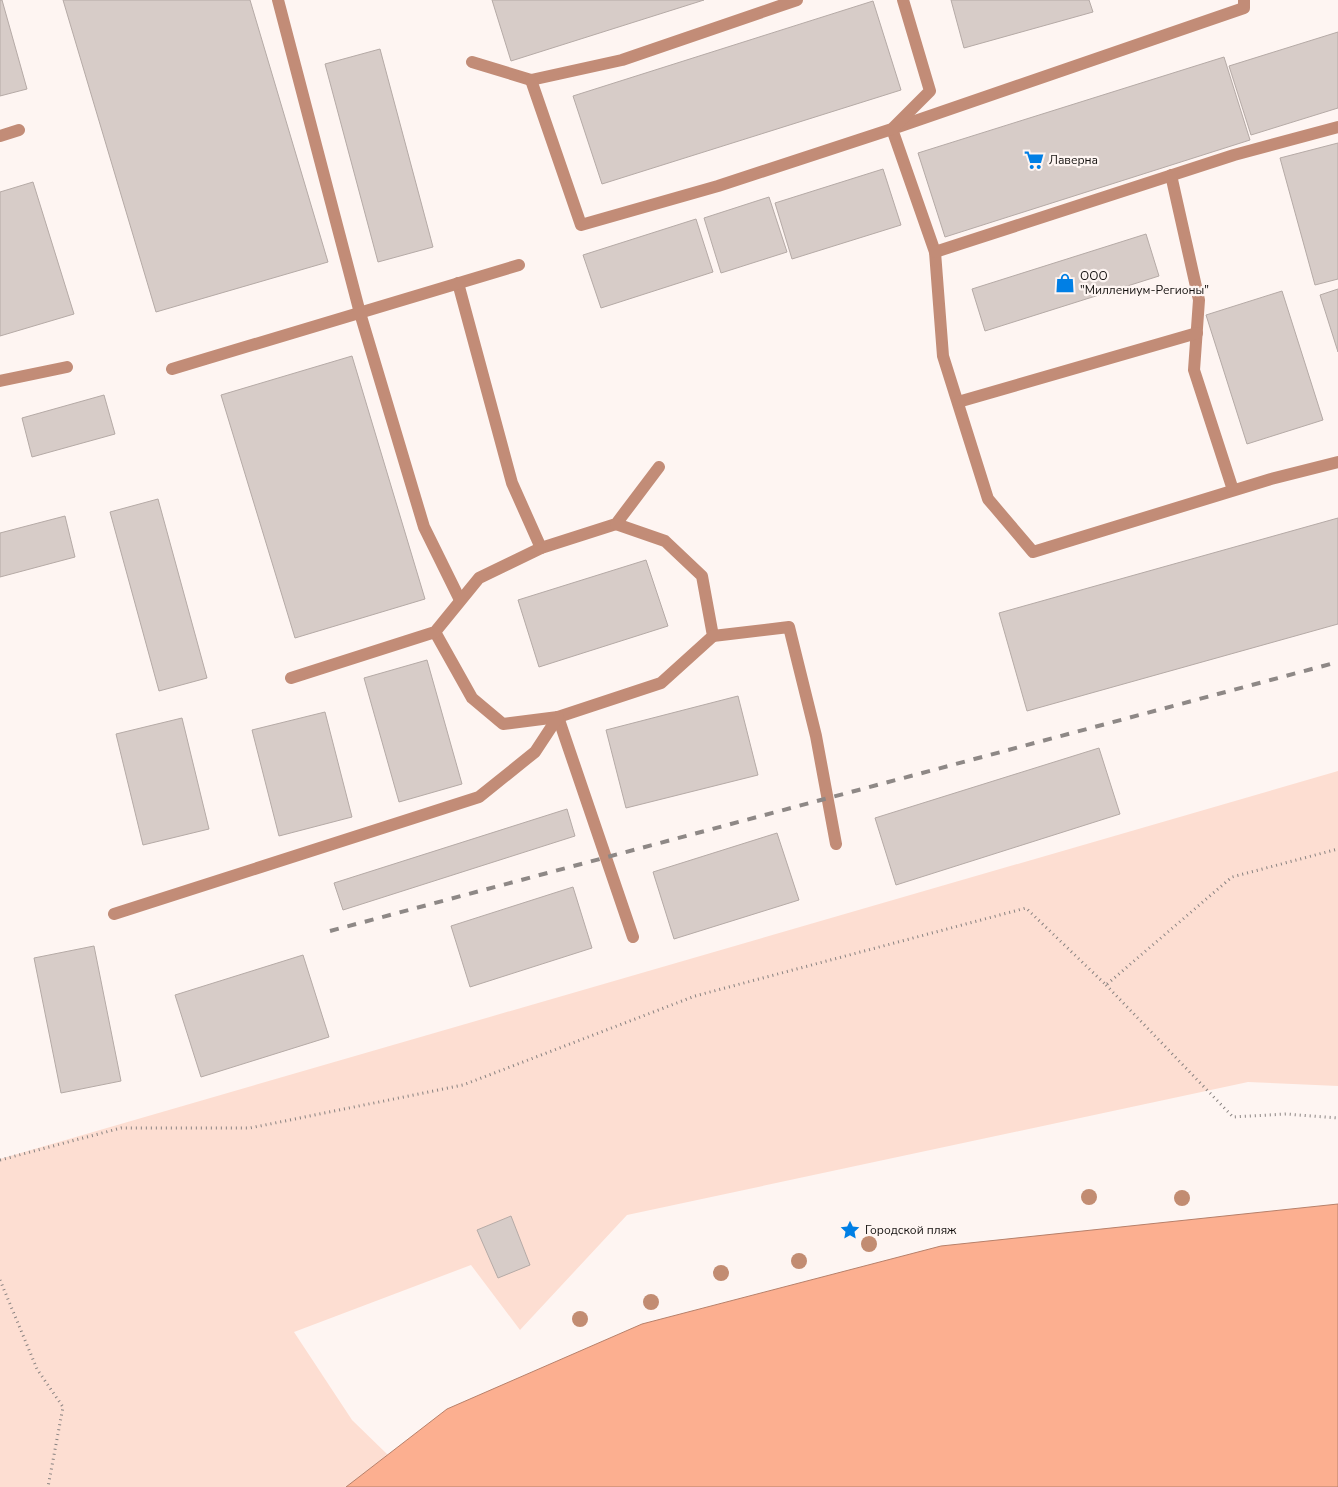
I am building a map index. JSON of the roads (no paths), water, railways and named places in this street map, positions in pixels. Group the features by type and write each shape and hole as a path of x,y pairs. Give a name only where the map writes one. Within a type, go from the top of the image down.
{"lane":[{"path":"278,0 360,313 424,527 460,600"},
{"path":"472,62 531,80 622,60 797,0"},
{"path":"892,129 930,92 902,0"},
{"path":"531,80 581,225 718,186 892,129 1244,8 1244,0"},
{"path":"934,252 1234,155 1338,127"},
{"path":"892,129 934,252 944,356 988,499 1033,552 1233,490 1338,462"},
{"path":"0,136 19,130"},
{"path":"1171,176 1199,300 1194,370 1233,490"},
{"path":"172,369 520,265"},
{"path":"458,283 512,483 541,548"},
{"path":"958,402 1197,333"},
{"path":"0,381 67,367"},
{"path":"291,678 435,632 479,578 541,548 616,524 659,467"},
{"path":"616,524 665,541 702,576 713,636"},
{"path":"435,632 472,698 503,724 558,717 661,683 713,636 789,627 816,736 836,844"},
{"path":"114,914 479,797 535,752 558,717"},
{"path":"558,717 633,937"}],"railway":[{"path":"330,931 1338,662"}],"place":[{"name":"Лаверна","path":"1034,160"},
{"name":"ООО \"Миллениум-Регионы\"","path":"1065,283"},
{"name":"Городской пляж","path":"850,1230"}]}
